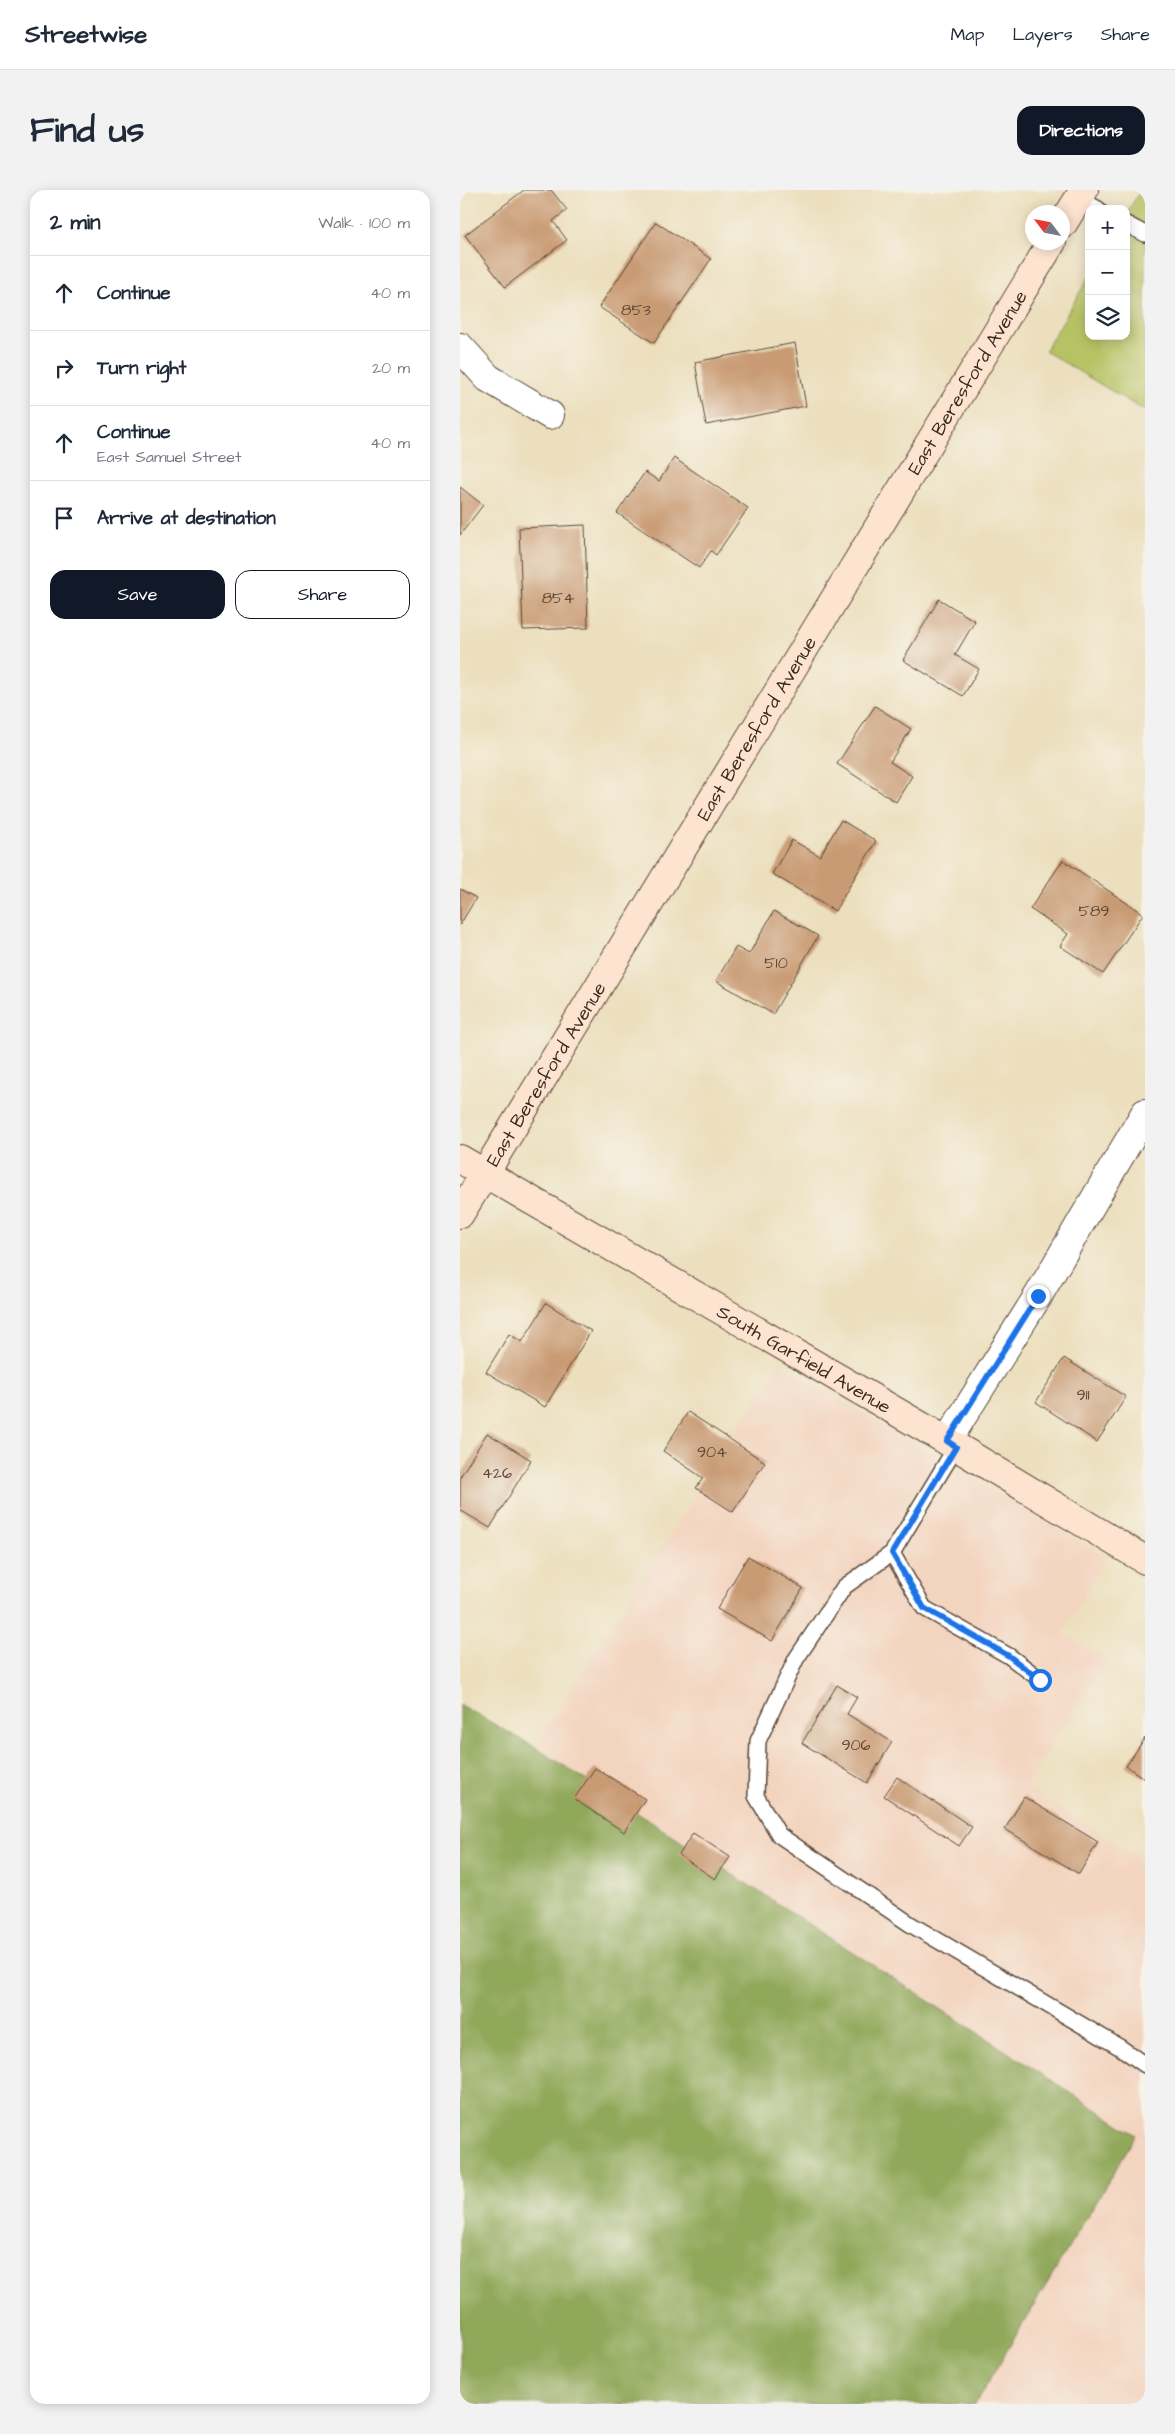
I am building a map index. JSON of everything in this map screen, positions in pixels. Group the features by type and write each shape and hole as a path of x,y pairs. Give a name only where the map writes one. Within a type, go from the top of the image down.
{"street":[{"path":"1070,217 1087,199"},
{"name":"East Beresford Avenue","path":"460,1214 1047,250"},
{"path":"460,347 488,378 550,415"},
{"path":"952,1444 1145,1113"},
{"name":"South Garfield Avenue","path":"460,1159 952,1444 1145,1560"}],"lane":[{"path":"1130,226 1145,234"},
{"path":"952,1444 892,1553 844,1587 796,1659 758,1741 756,1796 779,1835 910,1924 1145,2065"},
{"path":"892,1553 924,1608 1009,1656 1040,1680"}],"shaded area":[{"path":"779,1364 1106,1557 1063,1633 1107,1661 1026,1786 1145,1861 1145,2404 975,2404 1136,2135 535,1747"}],"green space":[{"path":"1141,190 1145,190 1145,411 1045,351 1085,284 1085,340 1130,340 1130,208"},
{"path":"460,1705 535,1747 1136,2135 975,2404 460,2404"}],"building":[{"path":"524,190 551,190 567,210 553,221 567,240 505,287 465,235"},
{"path":"656,222 711,259 654,343 599,307"},
{"path":"795,343 806,406 706,425 695,362"},
{"path":"674,458 748,508 716,555 711,551 699,568 617,513 645,472 659,481"},
{"path":"460,487 483,505 460,535"},
{"path":"585,525 588,628 523,630 519,528"},
{"path":"939,599 975,621 955,655 979,669 963,696 903,660"},
{"path":"875,706 911,729 890,762 912,776 896,802 837,764"},
{"path":"841,820 876,841 835,911 772,874 792,840 820,856"},
{"path":"1063,860 1143,914 1103,974 1060,946 1068,934 1030,909"},
{"path":"460,889 476,898 460,925"},
{"path":"774,911 818,936 773,1014 716,981 736,947 749,954"},
{"path":"546,1303 591,1331 545,1407 486,1372 509,1334 522,1342"},
{"path":"1064,1358 1126,1397 1097,1442 1036,1402"},
{"path":"688,1412 765,1462 733,1512 696,1488 703,1478 663,1451"},
{"path":"487,1433 531,1460 490,1528 460,1510 460,1477"},
{"path":"748,1556 803,1588 772,1641 717,1609"},
{"path":"837,1685 857,1697 847,1714 892,1742 867,1783 802,1743"},
{"path":"1145,1738 1145,1779 1126,1766"},
{"path":"595,1768 645,1799 624,1832 574,1799"},
{"path":"897,1777 972,1827 959,1846 884,1796"},
{"path":"1024,1797 1098,1842 1079,1874 1005,1829"},
{"path":"693,1833 730,1857 715,1879 679,1855"}],"route":[{"path":"1038,1296 947,1441 956,1447 892,1553 924,1608 1009,1656 1040,1680"}]}
